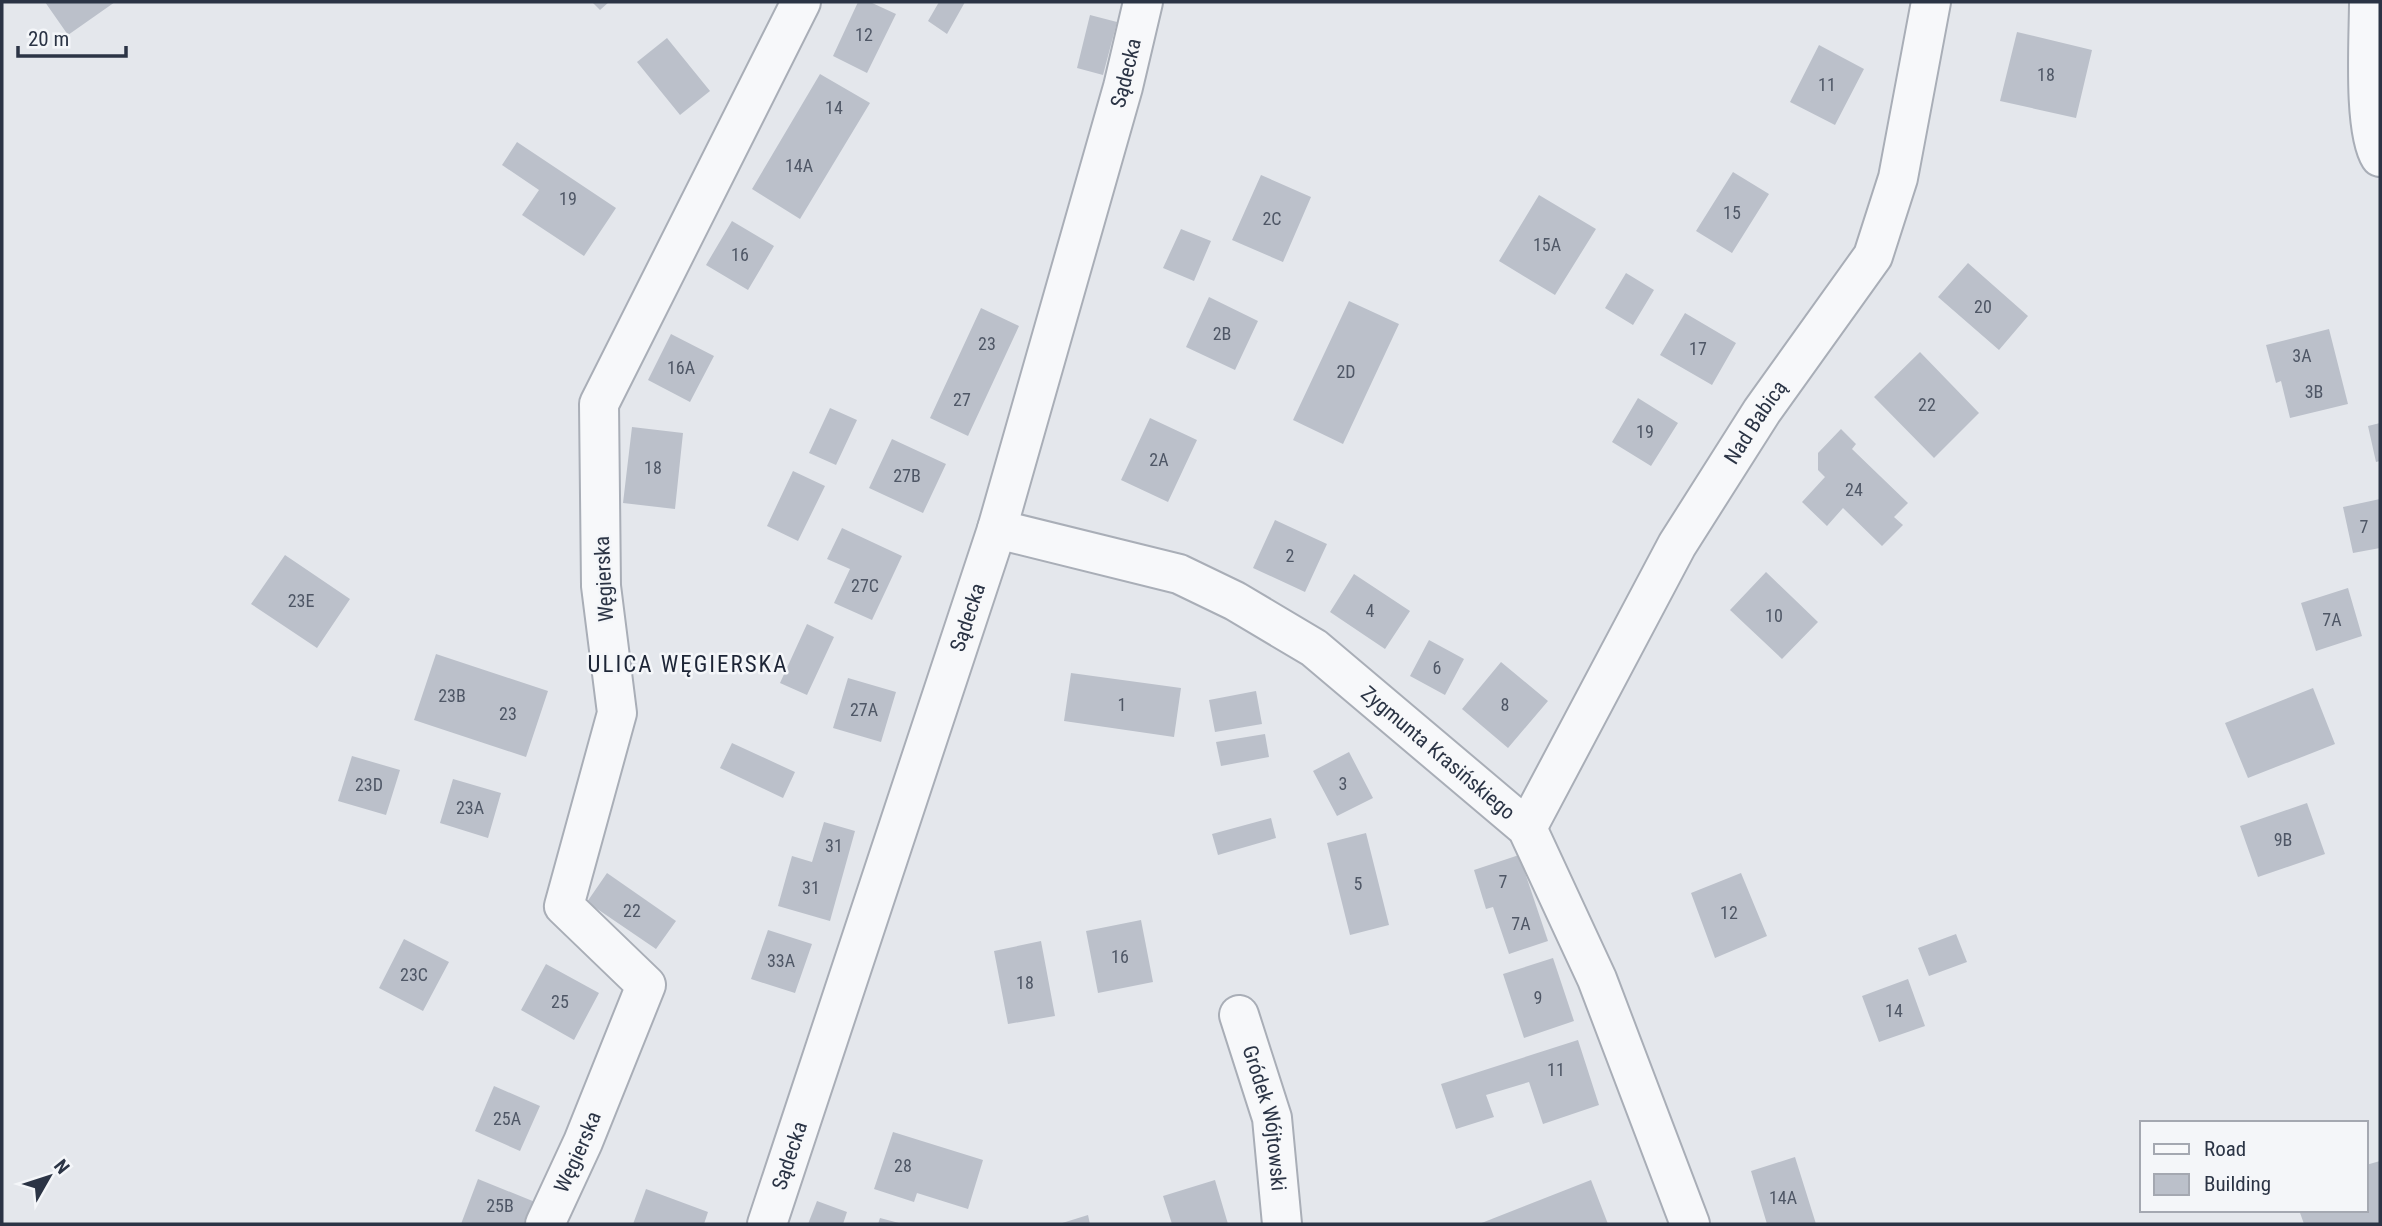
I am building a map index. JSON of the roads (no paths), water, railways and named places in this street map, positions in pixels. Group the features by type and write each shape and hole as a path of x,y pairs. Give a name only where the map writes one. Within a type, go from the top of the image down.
{"street":[{"name":"Węgierska","path":"545,1224 583,1142 646,985 564,906 617,713 601,586 599,404 801,2"},
{"name":"Sądecka","path":"767,1224 997,529 1123,87 1143,2"},
{"name":"Nad Babicą","path":"1527,828 1677,545 1762,411 1873,256 1898,178 1931,2"},
{"path":"2369,2 2370,90 2375,148 2380,157"},
{"name":"Zygmunta Krasińskiego","path":"997,529 1179,575 1235,601 1314,648 1527,828 1597,979 1690,1224"},
{"name":"Gródek Wójtowski","path":"1239,1015 1272,1118 1282,1224"}],"district":[{"name":"ULICA WĘGIERSKA","path":"688,664"}]}
